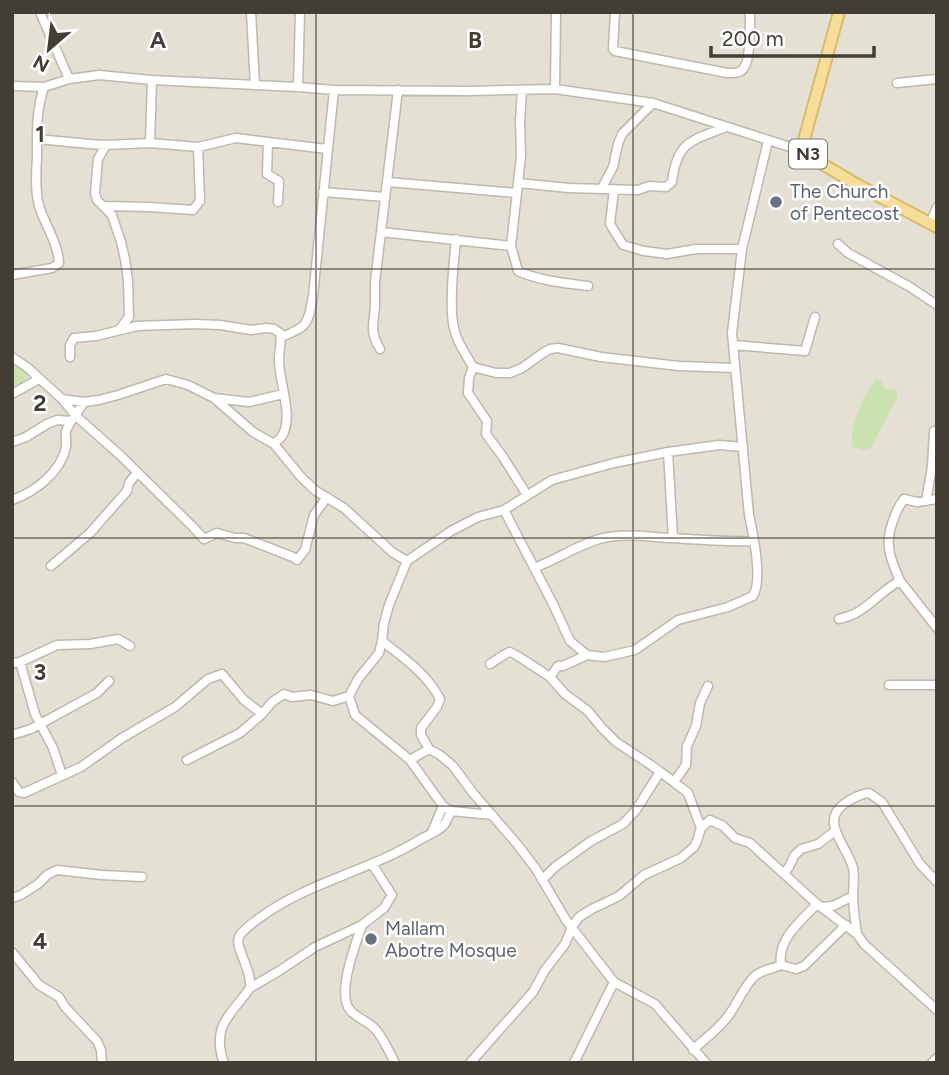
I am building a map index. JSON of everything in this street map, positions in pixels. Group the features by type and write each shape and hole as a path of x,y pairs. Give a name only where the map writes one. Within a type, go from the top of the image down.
{"main road":[{"name":"N3","path":"839,12 804,145 814,159 933,225"}],"street":[{"path":"40,12 69,79"},
{"path":"251,12 255,85"},
{"path":"298,87 300,12"},
{"path":"555,89 556,12"},
{"path":"615,12 613,50 727,73 738,72 746,66 750,12"},
{"path":"12,86 44,87 69,79 99,75 334,90 555,89 653,103 768,141 790,147 804,145"},
{"path":"897,83 937,79"},
{"path":"150,142 152,80"},
{"path":"12,275 52,268 60,263 39,205 36,178 36,120 44,87"},
{"path":"281,337 300,330 309,319 334,90"},
{"path":"380,349 372,329 398,90"},
{"path":"522,90 521,156 511,246 518,271 561,283 589,286"},
{"path":"602,188 614,167 622,134 653,103"},
{"path":"518,183 638,190 649,186 666,187 672,182 674,163 681,150 690,143 726,127"},
{"path":"37,139 106,145 150,142 198,147 236,138 327,149"},
{"path":"550,677 558,666 587,655 604,657 635,650 678,620 728,607 753,596 758,584 732,333 742,249 768,141"},
{"path":"268,142 267,174 278,181 278,202"},
{"path":"90,144 98,159"},
{"path":"106,145 98,159 95,193 97,200 112,215 121,242 128,280 129,317 119,330"},
{"path":"104,206 193,210 200,201 198,147"},
{"path":"388,182 516,193"},
{"path":"614,189 610,224 623,246 667,254 696,249 742,249"},
{"path":"323,192 385,197"},
{"path":"933,225 937,206"},
{"path":"381,232 511,246"},
{"path":"456,239 453,316 455,332 472,367 468,393 487,421 486,434 527,495"},
{"path":"838,244 848,253 911,287 937,305"},
{"path":"129,317 137,326"},
{"path":"733,345 805,351 815,317"},
{"path":"70,357 70,345 74,338 96,336 137,326 195,324 274,330 280,333 281,337 279,362 287,409 282,436 274,444"},
{"path":"472,367 496,373 510,373 550,349 558,348 601,357 679,366 734,368"},
{"path":"12,357 62,399 74,419 138,473 204,540 217,533 244,538 293,556 297,560 305,550 314,515 327,497"},
{"path":"12,394 39,379"},
{"path":"62,399 84,402 118,395 166,379 188,385 214,398 253,432 274,444 316,491 359,521 392,552 408,561"},
{"path":"214,398 250,402 283,394"},
{"path":"12,500 38,486 54,472 63,457 66,431 84,402"},
{"path":"12,442 57,420 74,419"},
{"path":"926,501 932,467 934,431"},
{"path":"187,760 240,733 284,694 292,697 311,695 333,701 349,696 358,679 379,653 389,605 408,561 451,531 478,517 504,510 552,480 668,452 719,444 743,447"},
{"path":"668,452 673,538"},
{"path":"51,566 90,533 127,491 129,483 138,473"},
{"path":"937,499 917,502 904,499 892,526 888,547 900,581 937,628"},
{"path":"504,510 570,641 587,655"},
{"path":"534,568 585,544 605,538 627,536 754,541"},
{"path":"839,619 855,614 888,587 900,581"},
{"path":"62,775 16,662 57,645 90,644 118,639 130,646"},
{"path":"382,641 422,673 436,691 439,699 437,707 421,728 421,735 429,749 453,766 530,861 560,910 614,982 654,1004 706,1063"},
{"path":"490,664 509,652 514,653 550,677 565,694 588,710 616,742 688,793 701,828"},
{"path":"12,782 19,792 24,793 81,767 122,738 175,707 208,678 218,675 222,674 244,700 262,714"},
{"path":"12,735 30,729 97,693 109,681"},
{"path":"889,685 937,685"},
{"path":"674,782 686,765 687,746 696,726 700,702 708,686"},
{"path":"349,696 355,715 410,760 447,808 492,814"},
{"path":"410,760 429,749"},
{"path":"542,880 591,841 623,824 636,810 660,772"},
{"path":"857,934 853,896 854,871 833,822 840,807 869,793 882,802 920,864 937,882"},
{"path":"250,988 248,967 238,944 238,937 248,927 282,902 409,847 443,827 447,808"},
{"path":"470,1063 533,992 545,970 565,944 579,917 619,896 644,875 688,853 697,841 701,828 710,820 718,823 735,838 750,844 819,905 857,934 864,944 937,1010"},
{"path":"784,873 801,849 818,844 835,831"},
{"path":"223,1063 218,1037 222,1025 250,988 315,947 362,925 384,908 392,895 372,864"},
{"path":"12,898 57,870 142,877"},
{"path":"781,965 780,955 785,939 819,905 833,906 853,896"},
{"path":"362,925 351,958 344,995 350,1011 376,1030 395,1063"},
{"path":"693,1050 726,1019 756,975 781,965 796,969 804,965 846,925"},
{"path":"12,952 39,985 58,997 97,1041 102,1063"},
{"path":"574,1063 614,982"},
{"path":"932,1063 937,1058"}],"shaded area":[{"path":"12,12 937,12 937,1063 12,1063"}],"green space":[{"path":"12,361 30,374 12,390"},
{"path":"876,379 882,381 885,389 897,391 897,398 870,449 862,450 853,447 853,431 862,402"}],"place":[{"name":"The Church of Pentecost","path":"776,202"},
{"name":"Mallam Abotre Mosque","path":"371,939"}]}
